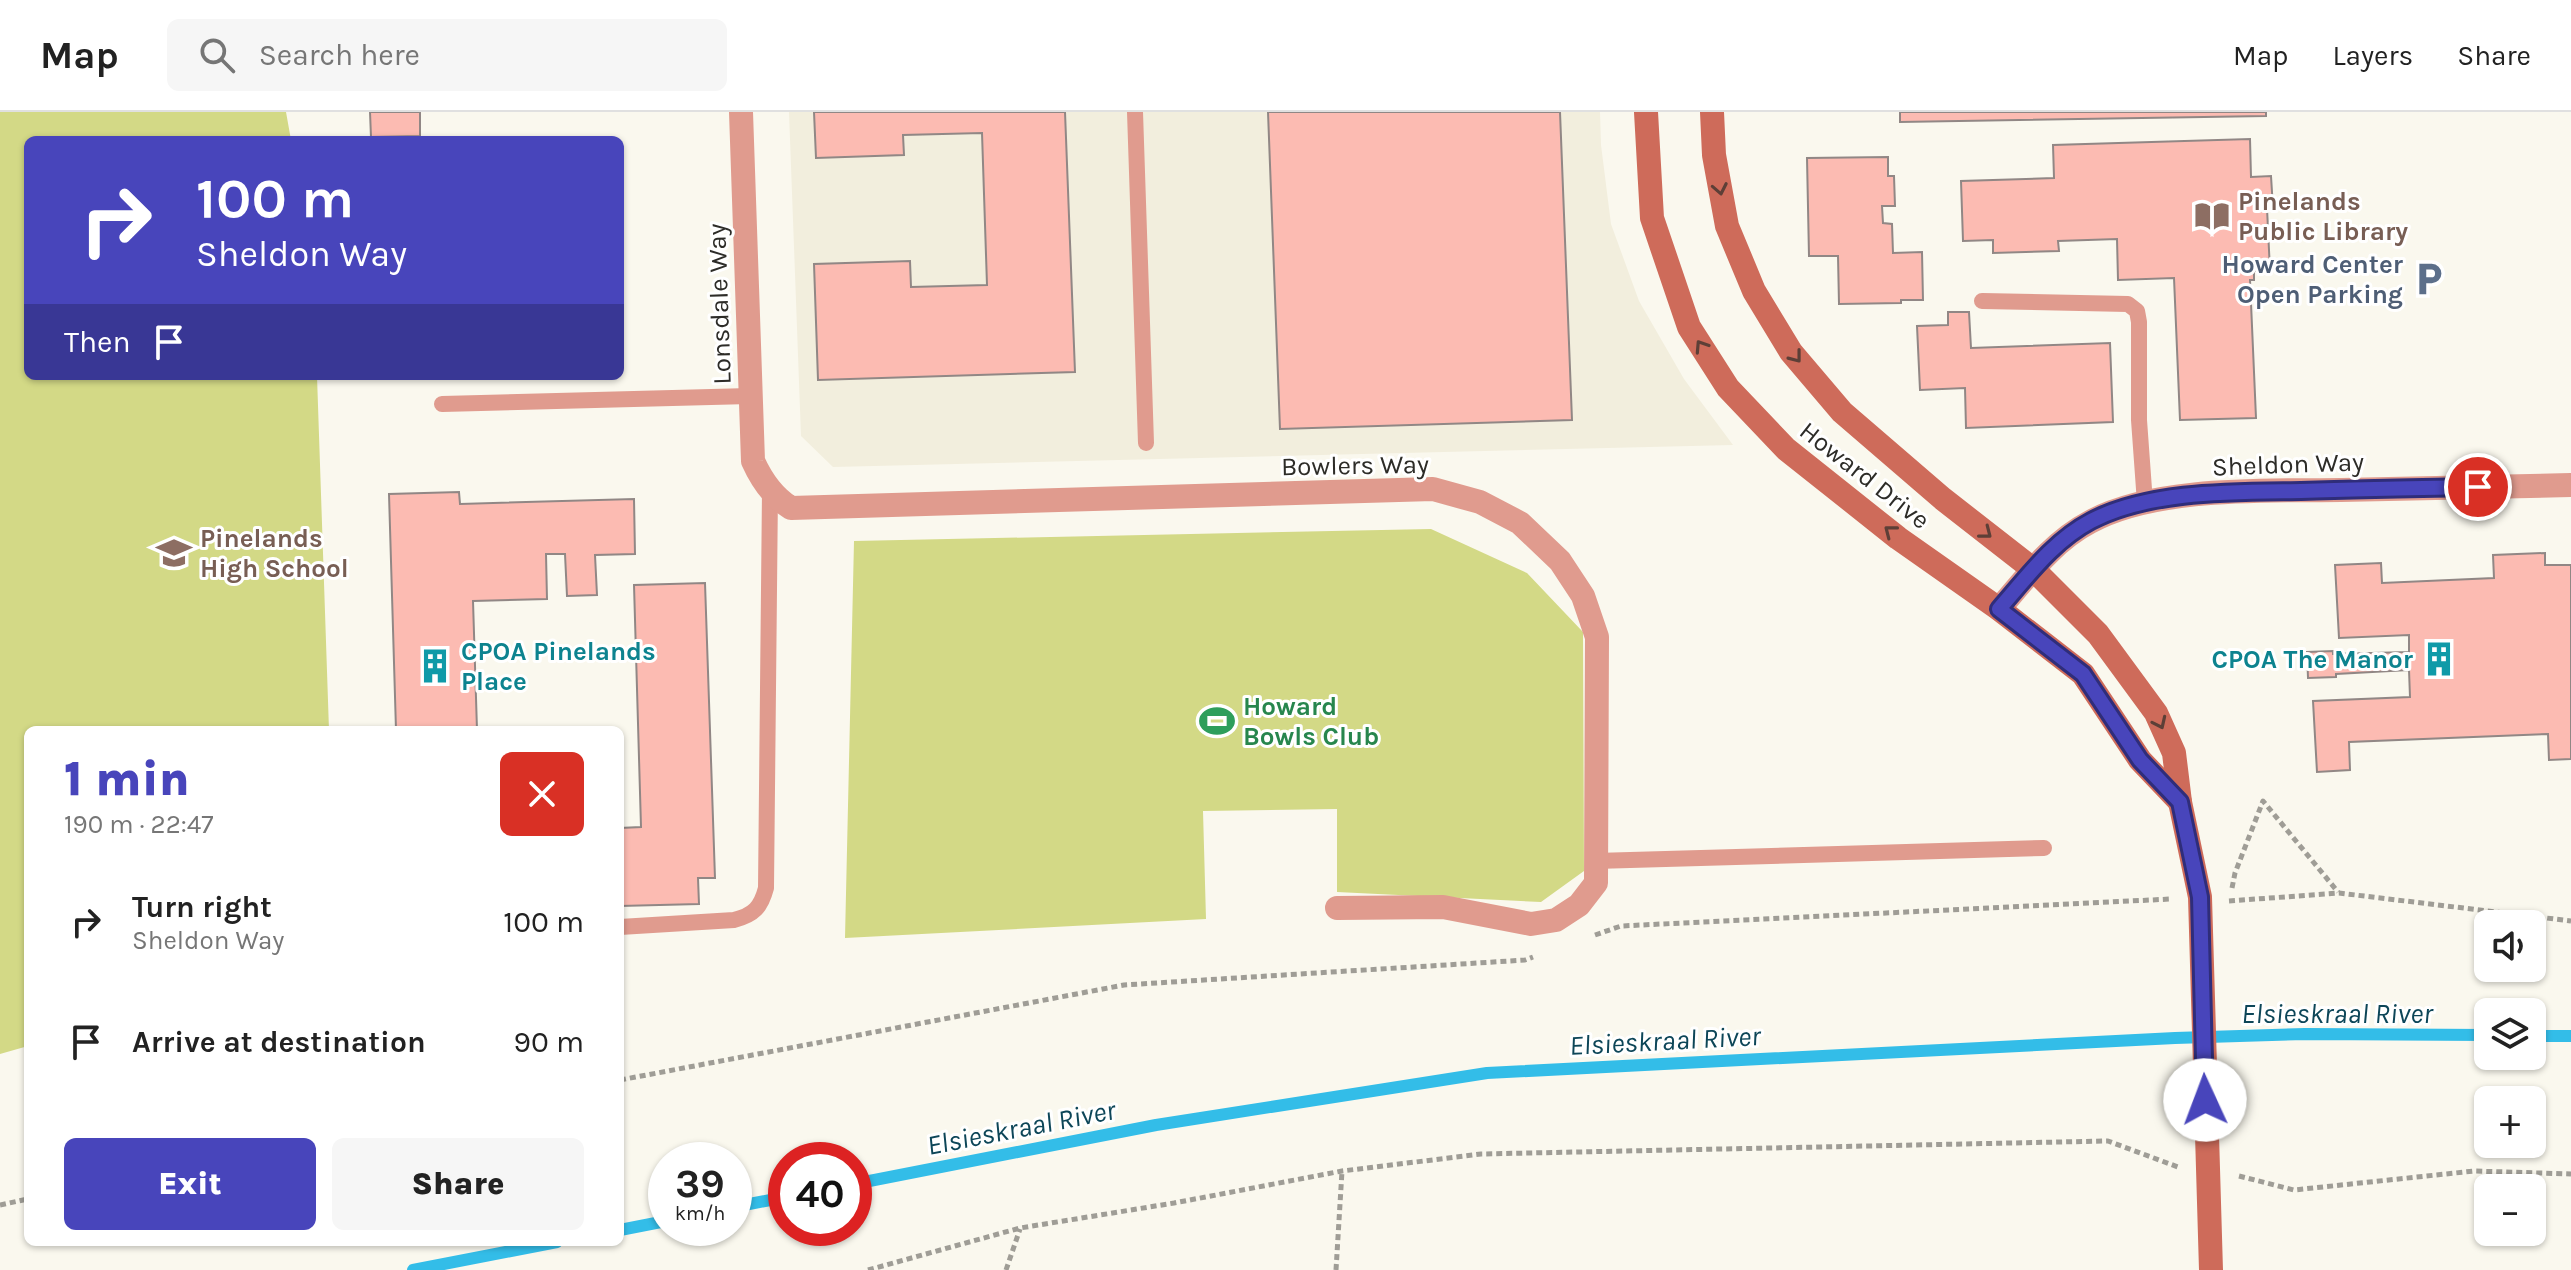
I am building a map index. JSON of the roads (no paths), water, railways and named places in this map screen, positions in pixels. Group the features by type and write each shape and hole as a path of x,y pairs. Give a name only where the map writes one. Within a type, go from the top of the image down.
{"street":[{"name":"Lonsdale Way","path":"741,112 753,461 770,490"},
{"name":"Howard Drive","path":"1646,112 1652,218 1689,327 1728,388 1786,449 1898,538 1999,609 2083,674 2140,760 2180,802"},
{"name":"Howard Drive","path":"1712,112 1714,155 1727,226 1754,291 1791,352 1842,412 1943,499 2034,570 2098,634 2156,713 2174,753 2180,802 2200,897 2211,1270"},
{"name":"Sheldon Way","path":"1999,609 2055,545 2091,521 2145,503 2253,492 2571,485"},
{"name":"Bowlers Way","path":"770,490 791,508 1433,489 1480,502 1520,523 1560,561 1583,596 1597,637 1596,883 1579,905 1556,920 1531,924 1443,907 1337,908"}],"lane":[{"path":"1135,112 1146,443"},
{"path":"1982,301 2128,304 2137,311 2139,420 2145,503"},
{"path":"442,404 750,396"},
{"path":"624,927 734,920 748,916 762,904 766,888 770,490"},
{"path":"1595,861 2044,848"}],"waterway":[{"name":"Elsieskraal River","path":"872,1180 1156,1125 1487,1073 2175,1038 2305,1034 2474,1035"},
{"name":"Elsieskraal River","path":"2546,1036 2571,1036"},
{"name":"Elsieskraal River","path":"752,1204 768,1200"},
{"name":"Elsieskraal River","path":"624,1229 648,1225"},
{"name":"Elsieskraal River","path":"413,1270 536,1246"}],"place":[{"name":"Pinelands Public Library","path":"2212,216"},
{"name":"Howard Center Open Parking","path":"2429,279"},
{"name":"Pinelands High School","path":"174,553"},
{"name":"CPOA The Manor","path":"2439,659"},
{"name":"CPOA Pinelands Place","path":"435,666"},
{"name":"Howard Bowls Club","path":"1217,721"}]}
